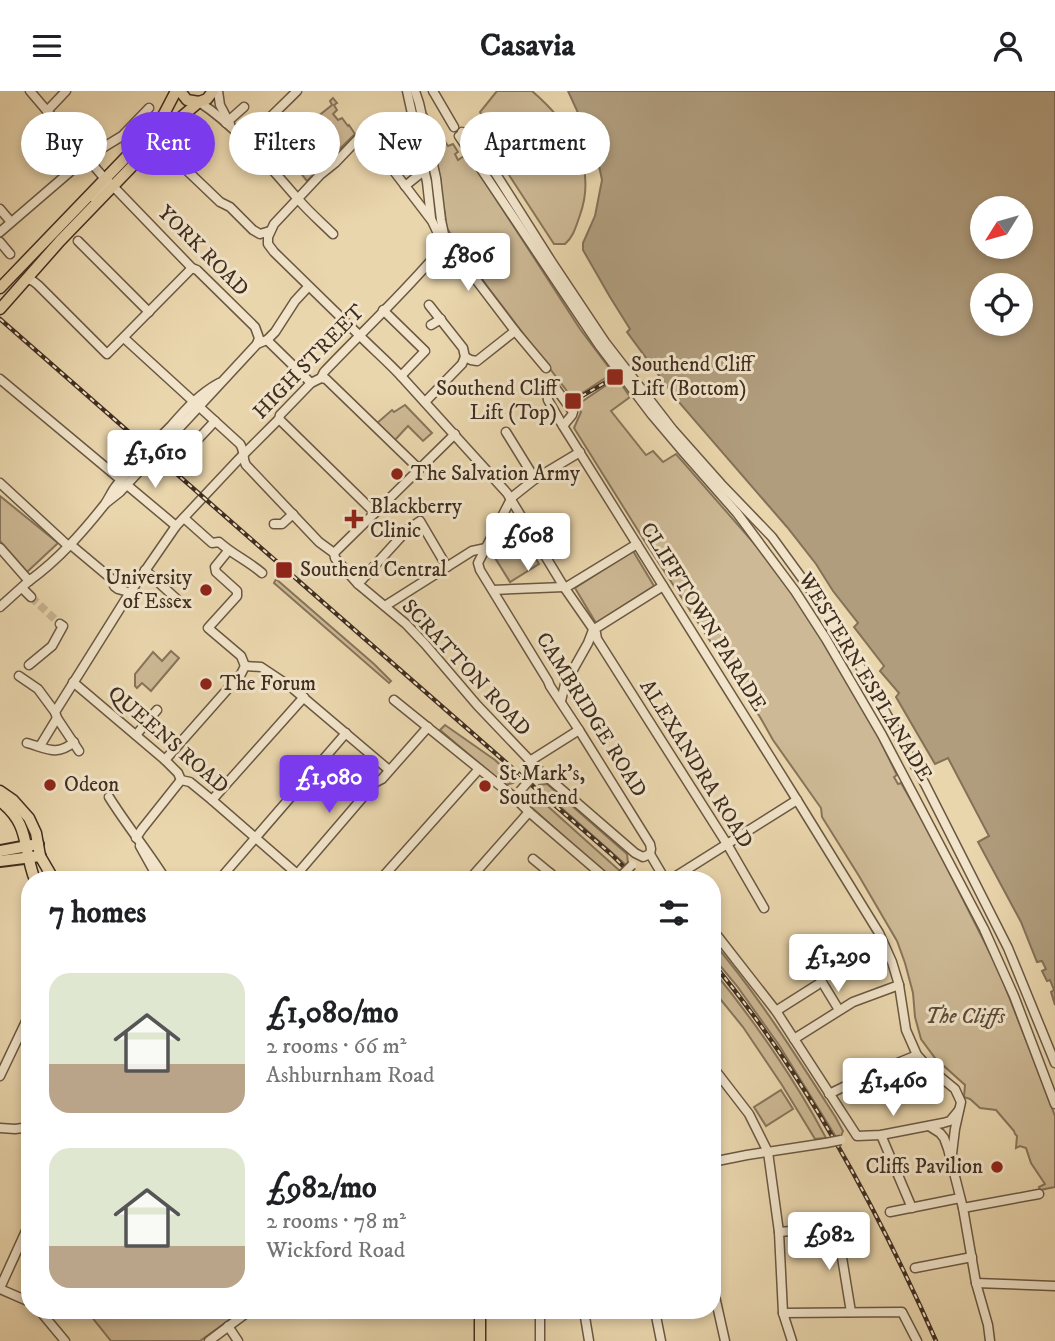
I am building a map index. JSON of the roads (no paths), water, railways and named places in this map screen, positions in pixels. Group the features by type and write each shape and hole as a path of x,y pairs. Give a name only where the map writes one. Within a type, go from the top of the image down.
{"highway":[{"path":"0,861 39,850"},
{"path":"0,851 26,852"}],"main road":[{"path":"0,288 160,120 178,91 187,100 199,102"},
{"path":"187,112 215,91"},
{"path":"0,309 60,241 125,175"},
{"path":"0,791 22,809 36,833 39,850 50,871"},
{"path":"0,801 15,814 24,831 26,852 32,871"},
{"path":"480,1319 480,1341"}],"street":[{"path":"30,91 47,111 66,91"},
{"path":"215,91 227,122"},
{"path":"276,112 298,91"},
{"path":"407,91 414,112"},
{"path":"415,91 439,196 445,243"},
{"name":"WESTERN ESPLANADE","path":"435,93 606,353 661,425 738,513 826,639 898,764 984,929 1014,996 1055,1104"},
{"path":"199,102 229,124"},
{"path":"227,122 244,107"},
{"path":"107,145 122,136 149,108"},
{"name":"WESTERN ESPLANADE","path":"458,130 480,149 592,322 636,384 673,430 772,537 820,603 861,667 911,757 1008,948 1055,1063"},
{"path":"191,175 260,234 270,231 320,175 357,140 368,139 432,221 445,243 546,368"},
{"path":"0,232 67,175"},
{"path":"101,175 104,179"},
{"path":"278,175 333,234"},
{"path":"405,186 418,175"},
{"path":"427,175 432,221"},
{"path":"78,208 110,183 114,187"},
{"name":"YORK ROAD","path":"114,187 192,268 255,327 258,340"},
{"path":"0,209 11,222"},
{"name":"ALEXANDRA ROAD","path":"270,231 268,244 274,252 401,376 494,476 511,498 593,636 727,844 764,908"},
{"path":"78,241 149,312"},
{"path":"0,242 10,254"},
{"name":"HIGH STREET","path":"40,746 72,682 127,592 176,526 241,462 311,383 321,378 445,243"},
{"path":"26,279 36,283 107,354 192,268"},
{"path":"267,340 278,329 308,286"},
{"path":"425,402 466,357 463,348 429,305"},
{"path":"383,310 425,351 401,376"},
{"path":"431,325 441,319"},
{"path":"466,357 477,361 515,331"},
{"name":"SCRATTON ROAD","path":"124,338 240,444 244,450 241,462 319,542 334,552 335,558 358,584 406,624 425,644 530,761 536,773 639,856"},
{"path":"0,607 53,563 258,340 267,340 311,383"},
{"path":"321,378 326,379 419,469"},
{"path":"0,379 176,526"},
{"path":"279,419 375,513"},
{"path":"187,451 215,421"},
{"name":"CLIFFTOWN PARADE","path":"563,426 878,933 892,962 899,985 906,1030 917,1055"},
{"path":"506,432 535,479"},
{"path":"334,552 455,434"},
{"path":"385,606 472,551 486,548 511,498 535,479 580,452"},
{"path":"0,483 68,544 114,581 118,580 127,592"},
{"path":"274,524 282,524 293,514"},
{"path":"184,518 212,543 219,542 262,573"},
{"path":"358,584 408,529 420,520 447,567"},
{"path":"493,590 565,587 637,544"},
{"path":"0,548 30,581"},
{"name":"CAMBRIDGE ROAD","path":"486,548 478,563 480,570 650,844 650,854 660,871"},
{"path":"165,759 242,674 245,666 241,656 208,628 237,596 237,591 216,572 215,567 228,551"},
{"path":"145,570 181,603"},
{"path":"561,701 565,684 593,636 663,586"},
{"path":"22,588 31,597"},
{"path":"60,624 63,626 51,646 29,666 38,689 79,751"},
{"path":"245,666 261,667 291,687 389,770"},
{"path":"19,676 38,689"},
{"path":"548,681 557,685 565,684"},
{"name":"QUEENS ROAD","path":"72,682 165,759 181,780 190,782 212,800 290,871"},
{"path":"212,800 304,697"},
{"path":"394,700 479,769 517,794 528,812 597,871"},
{"path":"136,735 157,710"},
{"path":"304,871 376,782 382,779 428,727"},
{"path":"530,761 579,730"},
{"path":"227,871 346,733"},
{"path":"27,743 57,751 74,742"},
{"path":"388,871 479,769"},
{"path":"517,794 536,773"},
{"path":"137,839 181,780"},
{"path":"108,797 137,839 154,871"},
{"path":"683,871 797,800"},
{"path":"477,871 528,812"},
{"path":"137,839 150,853 161,871"},
{"path":"626,871 639,856 650,854"},
{"path":"533,859 548,871"},
{"path":"721,941 776,1011 850,1127 857,1136 864,1137"},
{"path":"797,941 839,1010"},
{"path":"776,1011 817,985"},
{"path":"794,1039 853,1002 899,985"},
{"path":"0,1076 21,1032"},
{"path":"829,1094 917,1055 955,1089 961,1102 951,1162"},
{"path":"721,1078 749,1114 768,1152 779,1232 783,1313 792,1341"},
{"path":"721,1160 929,1126 950,1121 961,1107"},
{"path":"929,1126 944,1138 951,1162 963,1207 976,1283 990,1341"},
{"path":"841,1140 848,1135 850,1127"},
{"path":"0,1128 21,1128"},
{"path":"881,1135 912,1208"},
{"path":"963,1207 1039,1193"},
{"path":"890,1212 960,1198"},
{"path":"779,1232 837,1227 852,1222"},
{"path":"837,1227 850,1312"},
{"path":"21,1241 0,1286 21,1297"},
{"path":"915,1268 972,1257"},
{"path":"976,1283 1055,1286"},
{"path":"783,1313 902,1312 917,1341"},
{"path":"47,1319 65,1341"},
{"path":"209,1341 238,1319"},
{"path":"540,1319 540,1341"},
{"path":"585,1319 589,1341"},
{"path":"657,1319 661,1341"},
{"path":"720,1319 725,1341"},
{"path":"228,1327 238,1341"}],"tunnel":[{"path":"31,597 60,624"}],"railway":[{"path":"0,319 628,871"},
{"path":"573,401 615,377"},
{"path":"721,973 778,1050 837,1144 889,1242 936,1341"}],"place":[{"name":"Southend Cliff Lift (Bottom)","path":"615,377"},
{"name":"Southend Cliff Lift (Top)","path":"573,401"},
{"name":"The Salvation Army","path":"397,474"},
{"name":"Blackberry Clinic","path":"354,519"},
{"name":"Southend Central","path":"284,570"},
{"name":"University of Essex","path":"206,590"},
{"name":"The Forum","path":"206,684"},
{"name":"Odeon","path":"50,785"},
{"name":"St Mark's, Southend","path":"485,786"},
{"name":"Cliffs Pavilion","path":"997,1167"}],"park label":[{"name":"The Cliffs","path":"965,1017"}]}
